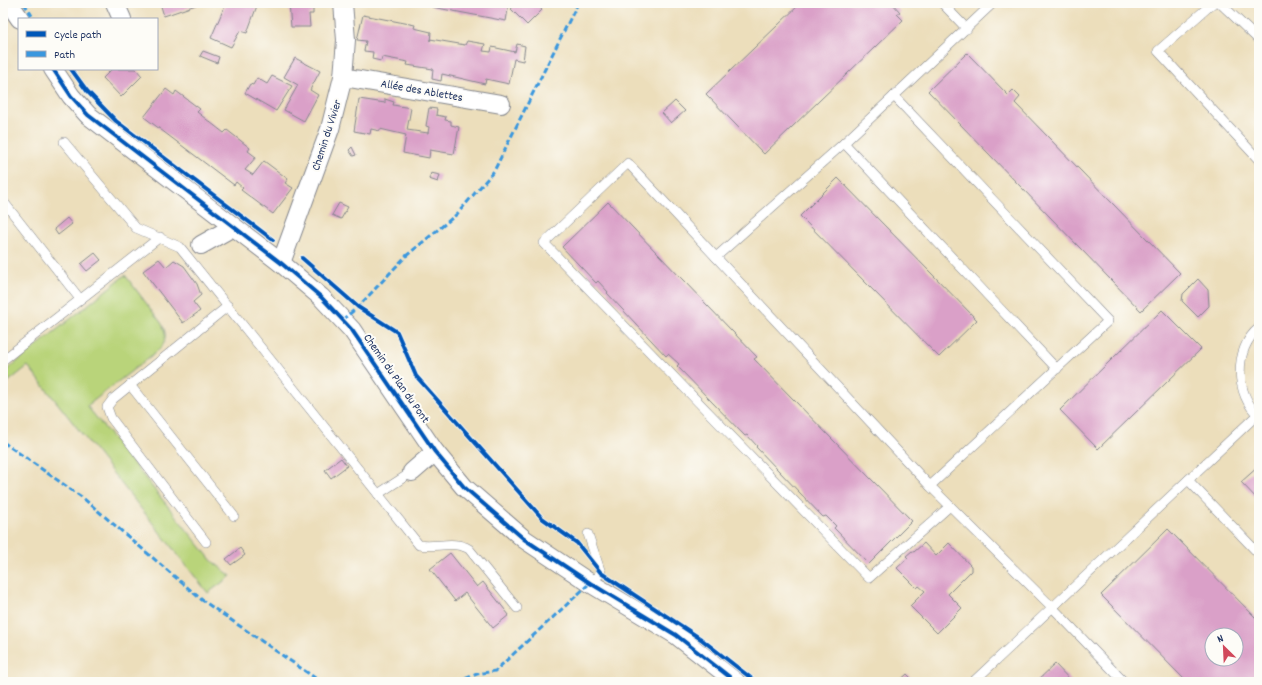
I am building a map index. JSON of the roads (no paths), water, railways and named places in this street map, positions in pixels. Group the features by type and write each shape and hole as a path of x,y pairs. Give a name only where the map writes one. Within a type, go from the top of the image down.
{"street":[{"path":"9,3 19,18"},
{"path":"115,3 122,18"},
{"name":"Chemin du Vivier","path":"281,263 330,129 343,77 346,40 343,3"},
{"name":"Chemin du Plan du Pont","path":"54,70 71,96 88,115 281,263 321,297 352,330 435,452 464,486 524,539 590,583 616,597 676,635 736,682"},
{"name":"Allée des Ablettes","path":"343,77 501,104"},
{"path":"201,245 233,227"},
{"path":"412,472 435,452"}],"lane":[{"path":"942,3 967,29"},
{"path":"716,257 844,143 993,3"},
{"path":"1213,3 1158,51 1259,160"},
{"path":"1220,3 1259,40"},
{"path":"894,96 1108,321 930,486"},
{"path":"64,142 136,228 160,237 180,247 418,545 430,547 461,544 469,549 517,608"},
{"path":"844,143 1057,369"},
{"path":"950,506 869,578 544,243 628,163 930,486 950,506 1052,608 1124,682"},
{"path":"3,201 80,299"},
{"path":"3,360 160,237"},
{"path":"185,253 201,245"},
{"path":"206,542 108,413 107,407 113,399 228,306"},
{"path":"973,682 1258,416 1244,396 1239,374 1243,352 1254,332 1259,328"},
{"path":"130,385 234,516"},
{"path":"378,494 412,472"},
{"path":"1188,480 1259,554"},
{"path":"588,534 601,573 590,583"}]}
